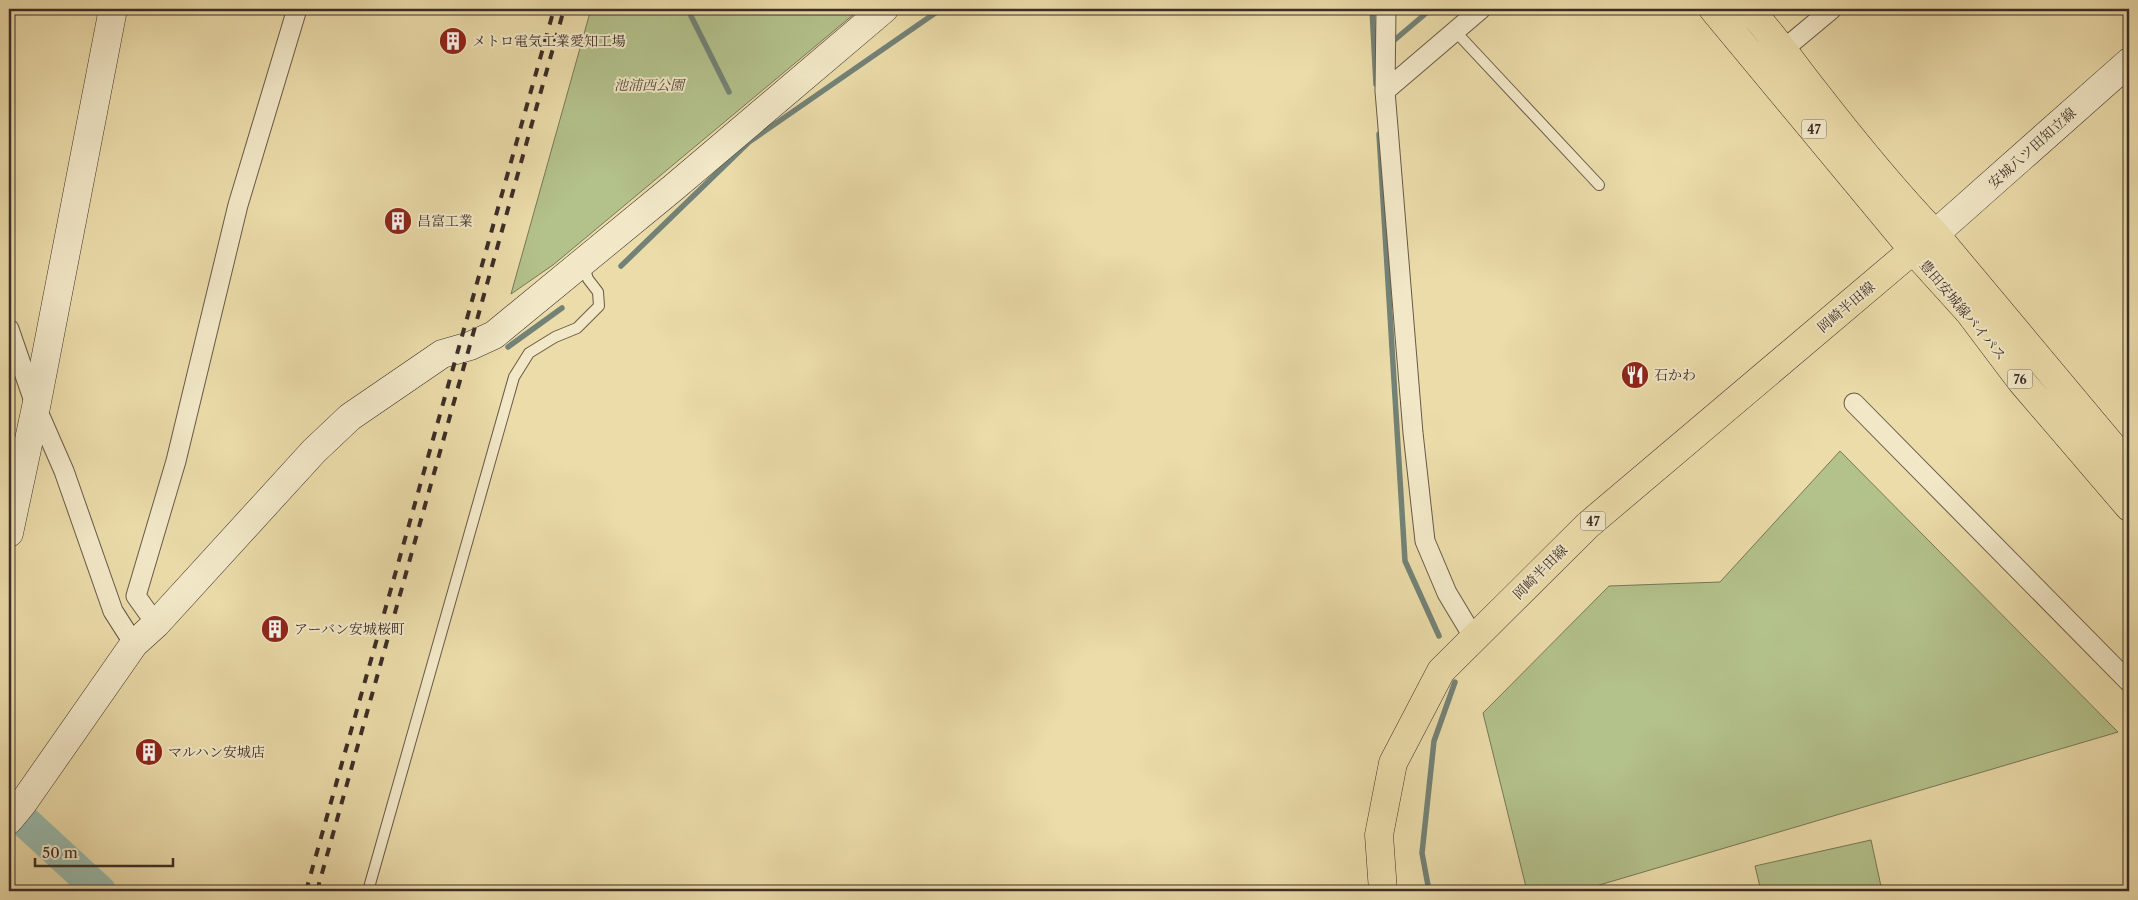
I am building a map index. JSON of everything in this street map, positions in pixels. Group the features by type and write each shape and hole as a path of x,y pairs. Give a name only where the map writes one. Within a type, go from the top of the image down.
{"main road":[{"name":"47","path":"1713,9 1913,250"},
{"name":"47","path":"1749,9 1784,49 1814,92 1901,199 1935,234"},
{"name":"岡崎半田線","path":"1383,891 1380,835 1394,763 1441,671 1588,525 1913,250 1935,234"},
{"name":"豊田安城線バイパス","path":"1935,234 2129,466"},
{"name":"豊田安城線バイパス","path":"1913,250 1968,312 2021,381 2129,507"}],"street":[{"path":"9,532 36,407 113,9"},
{"path":"156,624 136,596 176,461 238,205 297,9"},
{"path":"16,812 134,644 156,624 314,451 350,417 442,354 470,346 494,335 884,9"},
{"path":"1386,9 1385,91 1412,433 1426,542 1447,593 1474,638"},
{"path":"1385,91 1481,9"},
{"path":"1784,49 1832,9"},
{"name":"安城八ツ田知立線","path":"1935,234 2129,62"},
{"path":"9,328 36,407 64,471 113,611 134,644"},
{"path":"1854,404 2129,682"}],"lane":[{"path":"1455,30 1599,185"},
{"path":"368,891 514,377 529,354 555,337 577,328 599,306 598,292 588,279 582,263"}],"green space":[{"name":"池浦西公園","path":"591,9 860,9 553,265 511,294"},
{"path":"1840,451 2118,732 1579,891 1527,891 1483,713 1609,586 1720,582"},
{"path":"1871,840 1882,891 1761,891 1755,866"}],"waterway":[{"path":"621,266 749,142 941,9"},
{"path":"1372,9 1376,84"},
{"path":"1391,43 1431,9"},
{"path":"690,14 729,92"},
{"path":"1379,134 1405,561 1439,636"},
{"path":"508,347 562,308"},
{"path":"1429,891 1422,853 1434,741 1455,682"},
{"path":"9,807 100,891"}],"railway":[{"path":"306,891 554,9"},
{"path":"317,891 564,9"}],"place":[{"name":"メトロ電気工業愛知工場","path":"453,41"},
{"name":"昌富工業","path":"398,221"},
{"name":"石かわ","path":"1635,375"},
{"name":"アーバン安城桜町","path":"275,629"},
{"name":"マルハン安城店","path":"149,752"}]}
